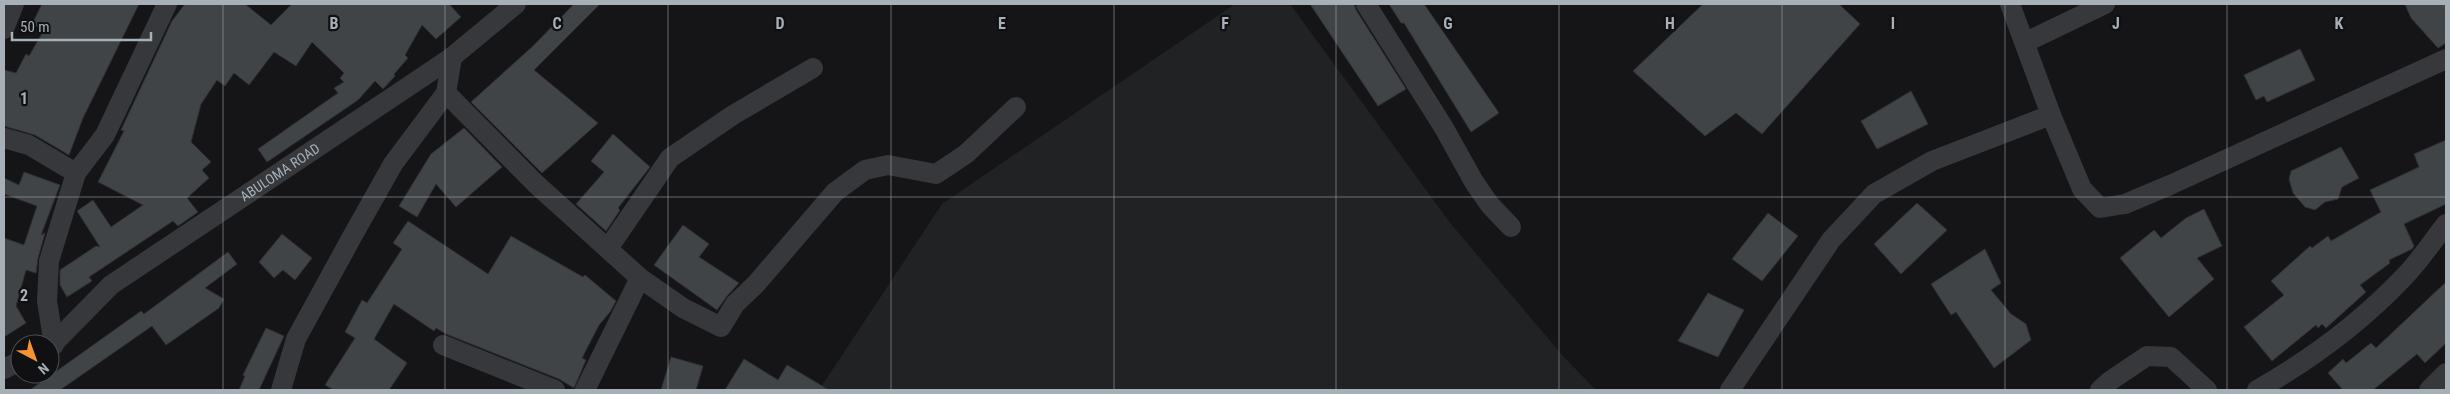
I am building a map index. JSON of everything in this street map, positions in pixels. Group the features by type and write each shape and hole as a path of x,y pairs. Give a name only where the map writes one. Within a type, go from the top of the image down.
{"street":[{"path":"4,29 14,4"},
{"path":"51,334 47,301 49,261 76,173 105,136 167,4"},
{"name":"ABULOMA ROAD","path":"60,338 111,285 452,57 516,4"},
{"path":"1366,4 1444,128 1474,182 1490,206 1511,227"},
{"path":"2010,4 2026,42 2051,115 2082,189 2100,208 2125,204 2161,189 2446,59"},
{"path":"2026,42 2105,4"},
{"path":"281,390 296,339 353,235 393,164 446,93 452,57"},
{"path":"609,247 670,158 733,115 813,68"},
{"path":"446,93 536,184 609,247 640,278 684,308 721,327 735,304 756,284 835,192 865,170 888,165 936,174 966,154 1016,107"},
{"path":"1730,390 1831,240 1874,194 1932,161 2051,115"},
{"path":"4,138 29,145 76,173"},
{"path":"2257,390 2294,369 2352,324 2404,278 2446,224"},
{"path":"584,390 640,278"},
{"path":"443,345 555,390"},
{"path":"2100,390 2147,356 2171,357 2207,390"},
{"path":"2428,390 2446,373"}],"shaded area":[{"path":"1235,4 1290,4 1451,224 1564,357 1596,390 819,390 942,204"}],"building":[{"path":"42,4 139,4 83,118 69,155 35,135 4,126 4,70 16,73 26,54 29,56 44,30 32,24"},
{"path":"185,4 245,4 271,25 292,4 449,4 461,17 436,39 422,25 405,55 408,58 383,89 375,81 358,100 267,162 258,149 338,93 334,88 344,82 340,78 344,73 312,42 296,66 274,52 249,85 234,73 225,86 217,80 201,104 191,142 211,162 202,170 209,178 187,198 198,212 178,226 173,221 89,277 92,281 67,297 60,285 60,270 96,246 100,247 77,211 93,200 111,227 143,205 98,182 124,131 121,130 172,21"},
{"path":"574,4 600,4 534,70 598,123 542,173 471,102 533,46"},
{"path":"1310,4 1354,4 1406,89 1378,106"},
{"path":"1389,4 1424,4 1499,113 1471,132 1404,23 1401,23"},
{"path":"1703,4 1839,4 1860,24 1762,134 1736,113 1705,136 1633,71"},
{"path":"2405,4 2446,4 2446,43 2438,48 2411,18"},
{"path":"2300,49 2315,80 2267,102 2264,96 2256,100 2244,75"},
{"path":"1911,91 1928,124 1877,149 1861,121"},
{"path":"464,128 502,167 456,207 436,184 417,217 399,206 431,154"},
{"path":"613,134 650,167 618,208 620,210 606,231 576,204 604,172 591,161"},
{"path":"2446,140 2446,204 2404,224 2414,246 2412,249 2389,260 2390,263 2360,285 2366,292 2326,328 2322,324 2318,328 2316,325 2272,361 2244,327 2284,295 2271,281 2310,246 2312,248 2328,236 2331,241 2381,212 2370,190 2419,167 2414,154"},
{"path":"2341,147 2359,178 2342,187 2338,199 2325,202 2315,210 2305,207 2293,193 2289,179 2291,171"},
{"path":"24,172 60,185 41,235 45,233 36,273 26,270 16,306 26,323 4,337 4,238 24,245 37,206 4,194 4,178 19,185"},
{"path":"1917,203 1947,230 1901,274 1874,244"},
{"path":"2204,209 2222,246 2197,258 2214,279 2169,317 2120,258 2154,230 2161,238 2186,218"},
{"path":"1768,213 1798,236 1762,281 1732,259"},
{"path":"408,221 488,274 511,236 583,277 585,275 616,301 599,325 582,358 586,360 574,388 559,379 446,334 436,328 434,331 394,304 374,339 407,363 389,390 334,390 325,385 355,338 345,332 362,300 367,303 402,249 393,243"},
{"path":"683,225 709,244 699,257 739,283 717,310 654,265"},
{"path":"282,234 312,258 295,280 283,270 274,278 259,262"},
{"path":"1985,249 2001,283 1991,290 2011,314 2026,324 2031,340 1994,368 1956,312 1951,315 1931,284"},
{"path":"228,252 237,264 205,288 224,299 219,308 166,345 152,326 60,390 30,390 38,384 60,384 60,369 141,311 144,314"},
{"path":"2446,282 2446,343 2425,363 2417,354 2373,390 2343,390 2328,373 2343,359 2346,363 2371,343 2376,348"},
{"path":"1708,293 1744,310 1718,357 1678,341"},
{"path":"266,328 284,336 259,390 239,390 245,376 243,375"},
{"path":"671,357 703,366 696,390 661,390"},
{"path":"744,359 778,380 787,365 829,390 725,390"}]}
